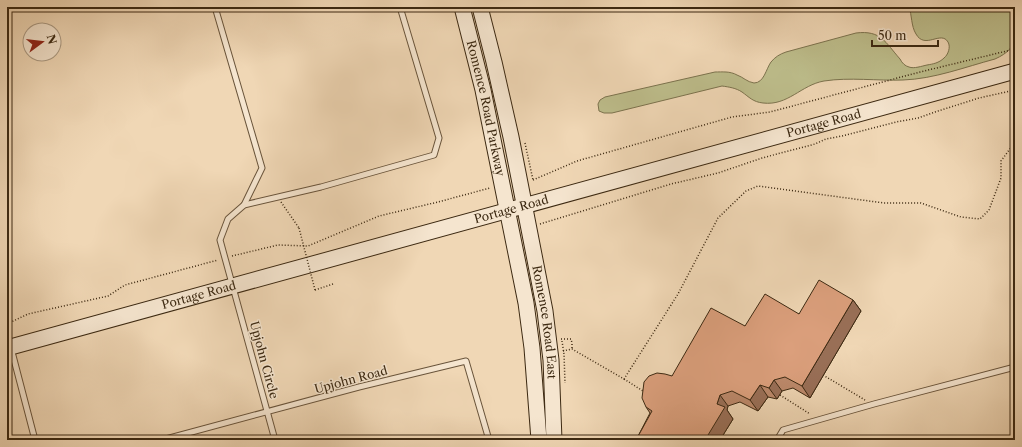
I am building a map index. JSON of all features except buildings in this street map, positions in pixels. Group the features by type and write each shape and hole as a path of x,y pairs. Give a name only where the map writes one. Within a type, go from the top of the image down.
{"main road":[{"name":"Romence Road Parkway","path":"462,7 483,90 508,209"},
{"name":"Romence Road Parkway","path":"480,7 494,62 523,205"},
{"name":"Portage Road","path":"9,348 508,209 1015,71"},
{"name":"Romence Road East","path":"523,205 548,334 554,440"},
{"name":"Romence Road East","path":"508,209 529,322 539,440"}],"lane":[{"path":"215,7 262,168 244,205"},
{"path":"244,205 321,187 434,155 439,138 400,7"},
{"name":"Upjohn Circle","path":"244,205 228,219 220,240 234,286 275,440"},
{"path":"9,348 35,440"},
{"name":"Upjohn Road","path":"162,440 268,413 359,387 466,361 489,440"},
{"path":"777,440 783,430 874,404 1015,367"}],"path":[{"path":"532,180 577,161 732,117 770,112 920,72 1015,49"},
{"path":"540,224 670,184 718,173 762,158 815,144 826,139 918,118 979,98 1015,90"},
{"path":"624,380 678,294 718,218 746,192 758,186 884,203 922,203 961,217 980,220 989,210 1001,178 1001,161 1015,142"},
{"path":"7,324 28,314 108,296 125,285 225,258 278,245 308,246 379,216 490,188"},
{"path":"277,198 299,228 315,290 333,284"},
{"path":"561,339 570,339 573,346 572,349"},
{"path":"563,350 572,349 644,391"},
{"path":"823,375 864,400"},
{"path":"780,395 810,414"},
{"path":"723,435 732,440"}],"green space":[{"path":"909,7 1015,7 1015,38 1010,49 995,59 949,72 915,79 844,79 824,81 816,83 780,101 772,103 756,102 742,92 730,87 722,86 612,113 604,113 599,111 598,104 600,100 605,97 715,72 732,73 754,83 760,81 771,62 776,57 786,52 856,33 871,33 882,38 908,67 913,68 934,64 940,61 948,53 948,42 941,38 924,40 920,38 913,28"}]}
